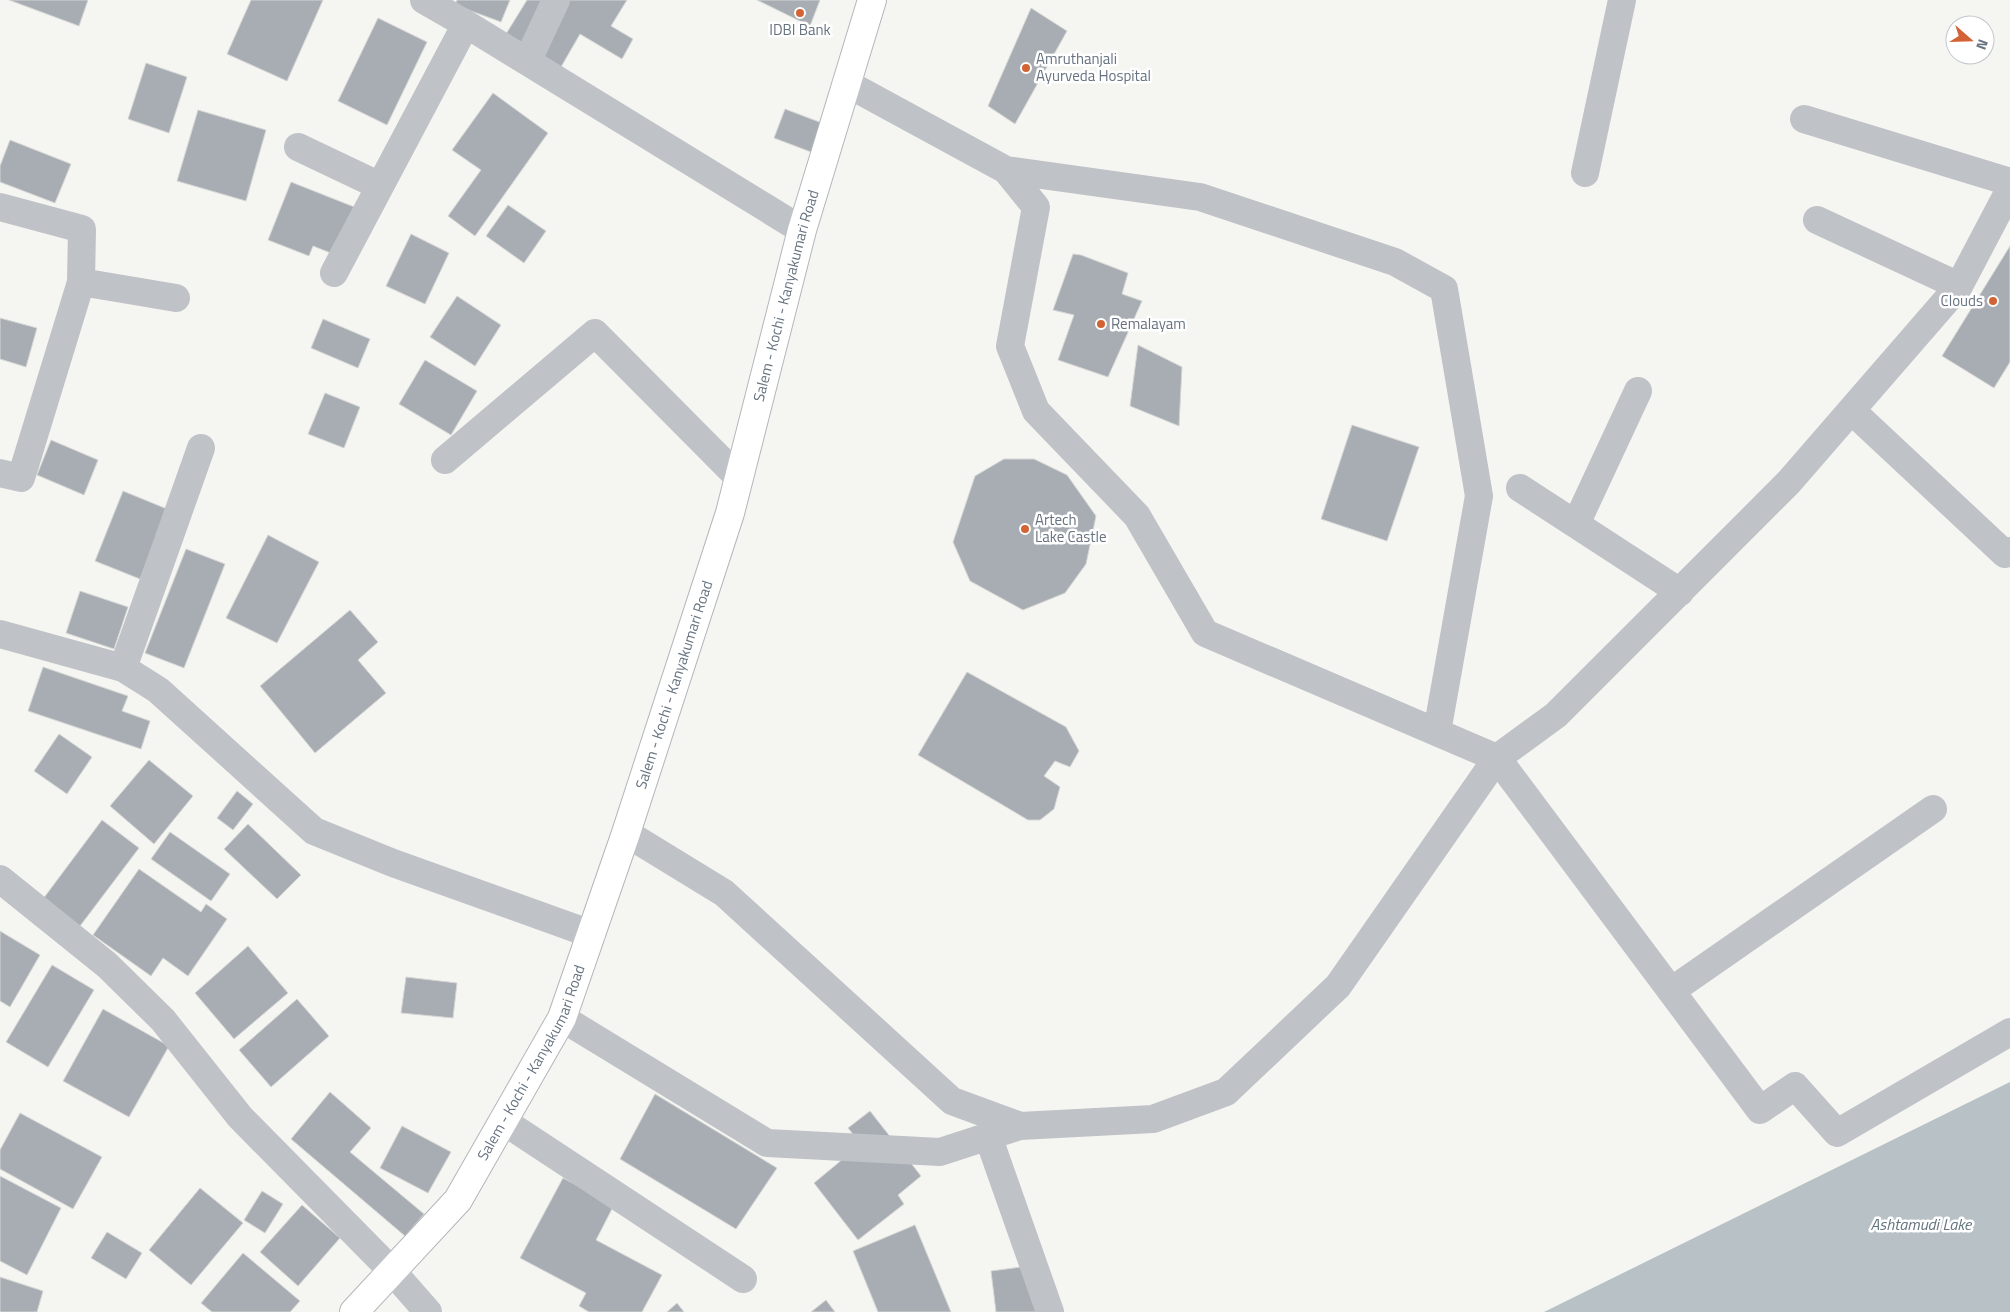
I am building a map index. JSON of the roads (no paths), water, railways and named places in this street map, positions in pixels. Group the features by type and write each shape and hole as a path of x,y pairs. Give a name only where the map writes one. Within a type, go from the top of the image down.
{"main road":[{"name":"Salem - Kochi - Kanyakumari Road","path":"354,1312 458,1200 562,1018 626,833 730,513 802,230 872,0"}],"street":[{"path":"424,0 528,60 802,230"},
{"path":"528,60 556,0"},
{"path":"1585,173 1622,0"},
{"path":"334,273 466,24"},
{"path":"846,83 1006,170 1200,197 1395,262 1444,289 1480,496 1437,732"},
{"path":"562,1018 767,1142 940,1152 1020,1126 1153,1119 1226,1092 1338,986 1497,758 1556,716 1788,483 1959,286 2008,194 1804,119"},
{"path":"298,147 380,186"},
{"path":"1006,170 1036,207 1010,346 1036,411 1136,516 1205,633 1497,758 1760,1110 1795,1086 1837,1133 2010,1032"},
{"path":"0,206 82,229 82,282 21,478 0,473"},
{"path":"1817,220 1959,286"},
{"path":"82,282 176,298"},
{"path":"445,460 595,333 739,478"},
{"path":"1576,524 1638,391"},
{"path":"1852,411 2004,554 2010,551"},
{"path":"122,668 201,448"},
{"path":"1520,488 1680,592"},
{"path":"0,634 122,668 158,690 314,830 393,863 591,934"},
{"path":"1671,991 1933,809"},
{"path":"626,833 724,893 952,1101 1020,1126"},
{"path":"0,879 107,965 163,1020 240,1117 392,1271 428,1312"},
{"path":"503,1121 743,1279"},
{"path":"988,1136 1050,1312"}],"water":[{"name":"Ashtamudi Lake","path":"2010,1082 2010,1312 1544,1312"}],"place":[{"name":"IDBI Bank","path":"800,13"},
{"name":"Amruthanjali Ayurveda Hospital","path":"1026,68"},
{"name":"Clouds","path":"1993,301"},
{"name":"Remalayam","path":"1101,324"},
{"name":"Artech Lake Castle","path":"1025,529"}]}
